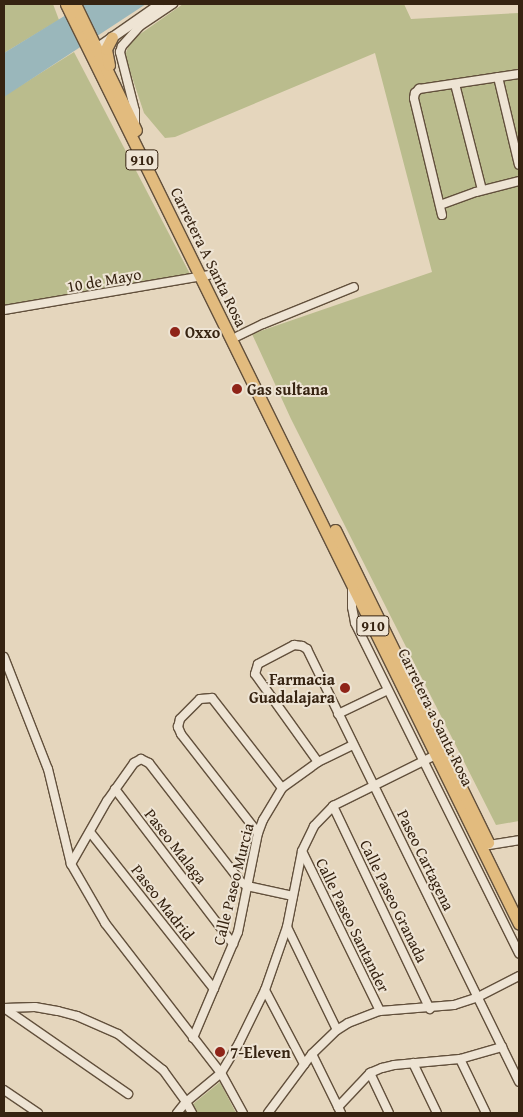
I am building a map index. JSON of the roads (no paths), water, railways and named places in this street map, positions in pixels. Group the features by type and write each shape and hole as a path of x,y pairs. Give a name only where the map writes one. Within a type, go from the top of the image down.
{"main road":[{"name":"Carretera A Santa Rosa","path":"69,5 118,93 204,276 238,336 313,496"},
{"path":"112,37 106,56 117,83 118,93"},
{"name":"Carretera A Santa Rosa","path":"90,44 313,496"},
{"name":"Carretera a Santa Rosa","path":"313,496 352,582 519,908"},
{"name":"Carretera a Santa Rosa","path":"313,496 440,753 470,824 519,924"}],"street":[{"path":"90,44 112,37 159,4"},
{"path":"135,128 135,111 122,63 122,46 140,26 173,4"},
{"path":"442,215 414,98 419,89 519,74"},
{"path":"498,77 519,165"},
{"path":"455,84 482,190"},
{"path":"440,205 482,190 519,182"},
{"name":"10 de Mayo","path":"4,310 204,276"},
{"path":"238,336 262,324 354,287"},
{"path":"352,582 352,606 355,623 519,953"},
{"name":"Paseo Cartagena","path":"318,762 255,674 258,664 294,646 302,646 307,649 502,1047 516,1066 519,1082"},
{"path":"4,657 48,769 71,864 105,923 221,1073 243,1113"},
{"path":"338,714 388,690"},
{"path":"258,833 181,734 178,727 180,719 200,699 209,697 216,702 282,788"},
{"name":"Calle Paseo Murcia","path":"193,1038 234,944 258,833 282,788 318,762 353,745"},
{"path":"176,1113 186,1102 221,1073 239,1044 265,990 287,927 302,850 314,826 333,806 440,753"},
{"path":"71,864 115,789 134,763 141,759 149,763 234,875 247,886 293,896"},
{"name":"Paseo Malaga","path":"115,789 234,944"},
{"name":"Calle Paseo Granada","path":"333,806 430,1009"},
{"path":"458,830 470,824"},
{"name":"Paseo Madrid","path":"90,832 214,990"},
{"path":"488,845 519,840"},
{"name":"Calle Paseo Santander","path":"302,850 380,1011"},
{"path":"492,898 504,892"},
{"path":"287,927 337,1030"},
{"path":"268,1113 312,1054 337,1030 362,1017 380,1011 430,1009 478,998 519,976"},
{"path":"265,990 304,1064"},
{"path":"4,1008 35,1007 58,1011 77,1016 118,1034 163,1070 192,1113"},
{"path":"4,1008 128,1094"},
{"path":"312,1054 340,1110 370,1073 394,1065 460,1059 502,1047"},
{"path":"460,1059 486,1113"},
{"path":"413,1063 437,1113"},
{"path":"370,1073 389,1113"},
{"path":"4,1090 38,1113"}],"water":[{"path":"84,4 146,4 4,97 4,53"}],"place":[{"name":"Oxxo","path":"175,332"},
{"name":"Gas sultana","path":"237,389"},
{"name":"Farmacia Guadalajara","path":"345,688"},
{"name":"7-Eleven","path":"220,1052"}]}
